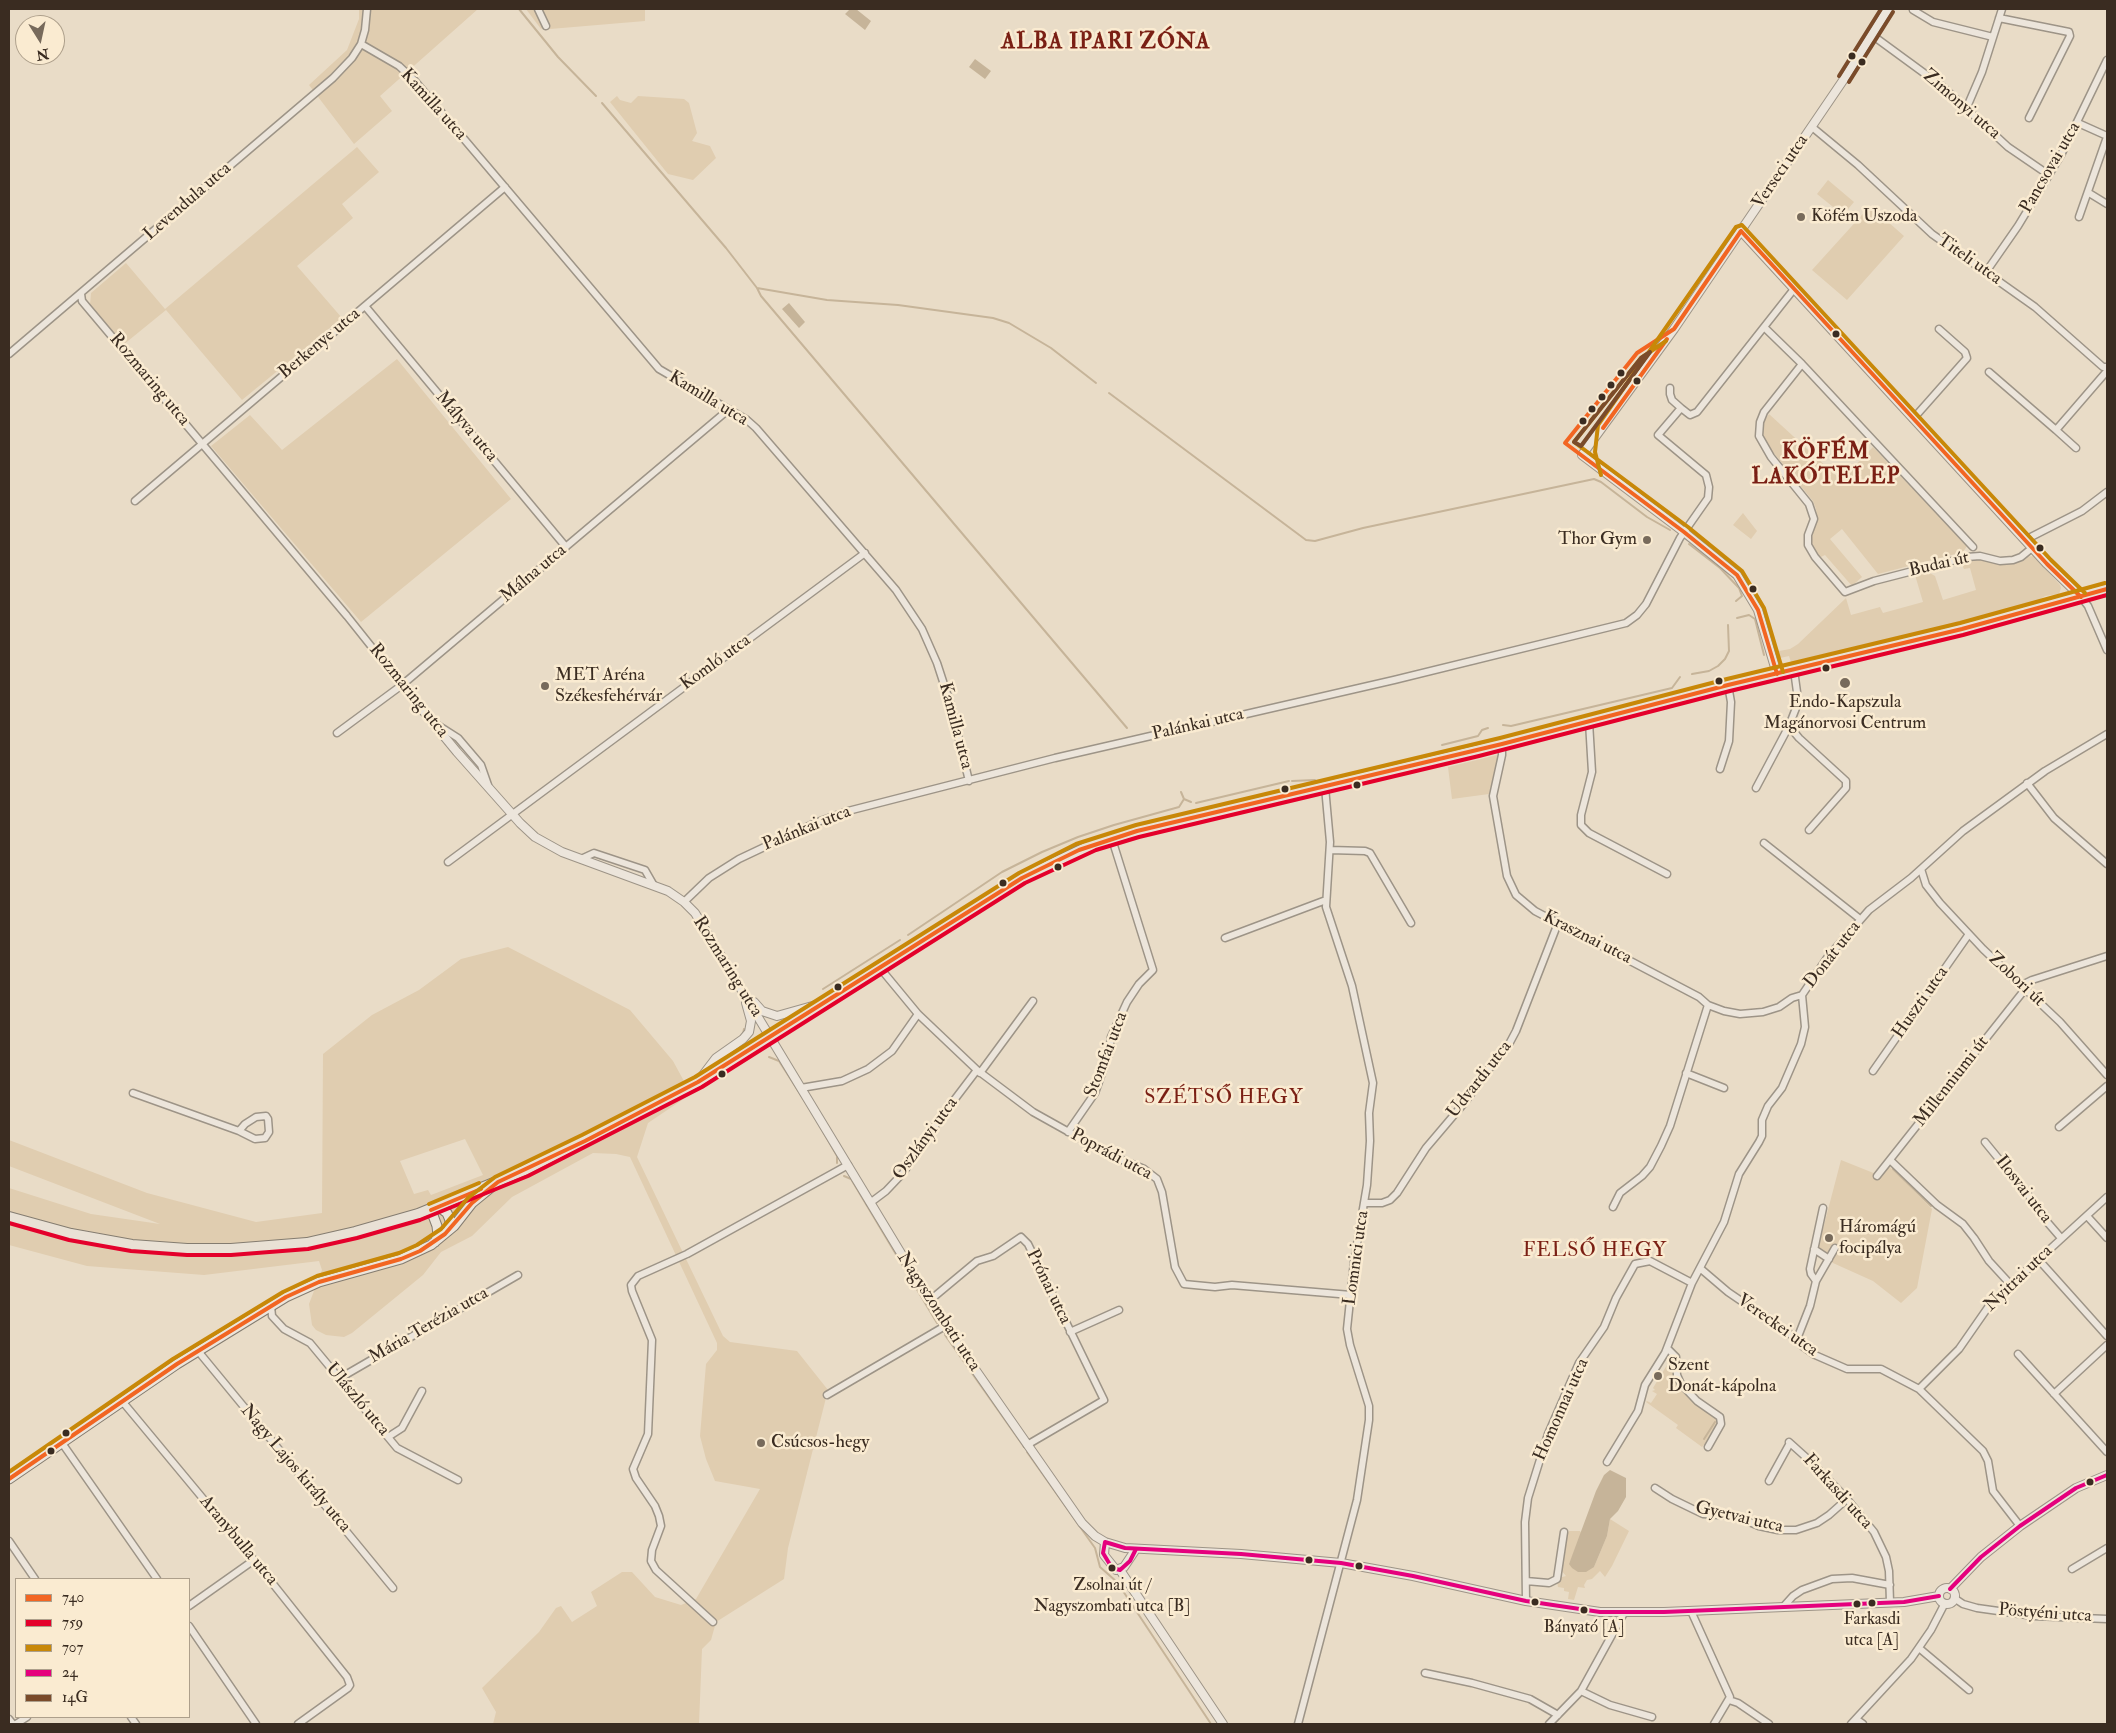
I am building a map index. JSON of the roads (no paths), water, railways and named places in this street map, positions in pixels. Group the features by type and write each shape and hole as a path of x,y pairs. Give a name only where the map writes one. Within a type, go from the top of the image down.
{"main road":[{"path":"9,1217 71,1234 132,1245 186,1249 231,1249 307,1242 371,1228 435,1208 498,1182 585,1141 699,1081 1025,876 1072,853 1112,838 1502,744 1962,629 2081,598 2107,589"},
{"path":"9,1479 122,1401 271,1306 319,1282 401,1259 435,1242 450,1230 472,1203 498,1182"},
{"path":"435,1208 447,1213 450,1220 450,1230"},
{"path":"435,1208 438,1226 438,1236 435,1242"}],"street":[{"path":"361,44 365,30 367,9"},
{"path":"538,9 546,26"},
{"name":"Verseci utca","path":"1684,532 1582,455 1674,329 1812,127 1888,9"},
{"path":"1967,107 1982,72 2002,9"},
{"path":"1913,10 1933,22 1993,38"},
{"path":"1999,18 2069,32 2070,36 2029,118"},
{"name":"Zimonyi utca","path":"1872,35 1944,87 2021,157 2049,175"},
{"name":"Kamilla utca","path":"361,44 404,70 659,369 747,420 765,437 865,553 902,598 927,639 946,688 969,781"},
{"name":"Levendula utca","path":"9,354 333,78 352,58 361,44"},
{"name":"Pancsovai utca","path":"1986,272 2018,226 2049,175 2078,123 2107,60"},
{"path":"2078,123 2107,137 2089,194 2079,217"},
{"name":"Titeli utca","path":"1812,127 1858,165 1932,234 2035,307 2103,366 2107,367"},
{"name":"Berkenye utca","path":"135,501 505,187"},
{"path":"2089,194 2107,204"},
{"path":"1741,231 2032,548 2088,606 2107,650"},
{"path":"1670,388 1672,400 1681,408 1690,415 1697,412 1794,288"},
{"name":"Rozmaring utca","path":"81,294 82,301 368,641 430,720 511,814 526,830 542,842 581,859 653,884 684,902 698,918 770,1036"},
{"name":"Mályva utca","path":"365,306 566,547"},
{"path":"1764,327 1802,364 1973,546"},
{"path":"1913,419 1968,358 1965,352 1939,329"},
{"name":"Budai út","path":"1802,364 1764,412 1760,422 1759,436 1771,457 1812,509 1814,519 1808,540 1811,551 1845,592 1874,581 1967,557 1980,556 2000,560 2014,560 2032,548"},
{"path":"2056,430 2107,371"},
{"path":"1989,372 2076,448"},
{"path":"1681,408 1658,435 1702,470 1709,487 1706,502 1684,532 1731,569 1748,591 1758,610 1777,674"},
{"name":"Málna utca","path":"337,733 402,685 728,410"},
{"path":"2025,540 2082,510 2107,492"},
{"name":"Palánkai utca","path":"684,902 703,883 760,848 815,823 869,805 1055,758 1402,678 1626,623 1637,615 1646,604 1684,532"},
{"name":"Komló utca","path":"448,862 865,553"},
{"path":"1756,788 1789,726 1797,700 1794,670"},
{"path":"1720,769 1729,741 1731,702 1728,686"},
{"path":"1589,722 1592,772 1581,815 1581,825 1596,837 1667,874"},
{"path":"1789,726 1799,738 1846,781 1846,788 1809,830"},
{"name":"Donát utca","path":"1607,1462 1638,1411 1645,1385 1667,1348 1692,1283 1727,1215 1739,1174 1762,1136 1762,1120 1768,1106 1782,1088 1801,1044 1805,1027 1802,995 1827,958 1860,919 1880,900 1911,878 1959,835 2027,783 2107,734"},
{"name":"Krasznai utca","path":"1502,744 1502,755 1493,796 1509,882 1516,895 1535,911 1665,978 1699,997 1708,1005 1733,1014 1754,1014 1780,1007 1792,998 1802,995"},
{"path":"2027,783 2054,818 2107,864"},
{"name":"Lomnici utca","path":"1298,1724 1357,1500 1369,1420 1369,1406 1348,1336 1355,1254 1370,1154 1369,1113 1373,1076 1352,986 1331,926 1326,900 1330,850 1325,787"},
{"name":"Stomfai utca","path":"1068,1132 1095,1093 1109,1053 1112,1037 1128,1002 1139,984 1153,970 1112,838"},
{"path":"1764,843 1860,919"},
{"path":"1330,850 1365,851 1370,853 1411,923"},
{"name":"Zobori út","path":"1921,869 1926,885"},
{"name":"Zobori út","path":"1911,878 1926,885 1969,934 2024,986 2106,1071"},
{"path":"1225,938 1326,900"},
{"name":"Udvardi utca","path":"1364,1203 1382,1203 1390,1200 1397,1193 1426,1148 1465,1102 1508,1046 1520,1022 1558,923"},
{"name":"Huszti utca","path":"1872,1071 1969,934"},
{"path":"2024,986 2032,980 2107,956"},
{"name":"Poprádi utca","path":"880,968 918,1014 978,1072 1033,1112 1110,1155 1144,1169 1157,1179 1162,1192 1175,1267 1184,1284 1215,1287 1232,1285 1351,1295"},
{"name":"Millenniumi út","path":"1877,1176 2024,986"},
{"path":"742,989 759,1008 774,1016 784,1015 827,1001"},
{"path":"699,1081 716,1058 749,1032 751,1016 742,989"},
{"name":"Oszlányi utca","path":"870,1203 886,1191 903,1173 939,1120 1034,1001"},
{"path":"1613,1207 1620,1193 1642,1176 1650,1167 1670,1126 1708,1005"},
{"path":"801,1088 842,1081 868,1069 892,1051 918,1014"},
{"name":"Nagyszombati utca","path":"770,1036 929,1302 1082,1523 1095,1536 1105,1542"},
{"path":"1686,1073 1724,1088"},
{"path":"2059,1127 2107,1086"},
{"path":"133,1093 239,1131 255,1140 265,1138 269,1132 268,1118 266,1116 256,1117 245,1124 239,1131"},
{"name":"Ilosvai utca","path":"1985,1142 2061,1238"},
{"path":"1890,1160 1937,1206 1957,1219 1969,1231 1989,1261 2011,1285"},
{"path":"713,1622 656,1570 651,1561 652,1550 660,1531 659,1516 655,1506 636,1478 633,1469 648,1434 652,1340 631,1285 638,1276 687,1254 848,1166"},
{"name":"Nyitrai utca","path":"1919,1389 1953,1356 1991,1303 2107,1197"},
{"path":"1816,1281 1810,1269 1823,1208"},
{"path":"2087,1216 2107,1238"},
{"name":"Prónai utca","path":"929,1302 973,1264 993,1256 1021,1238 1032,1251 1104,1400 1027,1445"},
{"path":"1797,1338 1810,1306 1816,1281 1835,1248"},
{"path":"1814,1249 1829,1259"},
{"path":"2038,1259 2107,1336"},
{"name":"Homonnai utca","path":"1526,1601 1525,1516 1538,1462 1577,1368 1604,1327 1635,1264 1650,1261 1692,1283"},
{"name":"Vereckei utca","path":"1701,1268 1728,1292 1797,1338 1808,1351 1819,1358 1852,1370 1881,1369 1919,1389 1982,1451 1988,1461 1993,1491 2020,1526"},
{"name":"Mária Terézia utca","path":"340,1378 518,1274"},
{"name":"Ulászló utca","path":"271,1306 272,1316 284,1328 310,1343 397,1448 458,1480"},
{"name":"Prónai utca","path":"1070,1332 1119,1310"},
{"path":"827,1395 945,1326"},
{"path":"2054,1394 2107,1345"},
{"path":"1667,1348 1676,1357 1677,1375 1681,1384 1697,1401 1720,1417 1721,1424 1708,1447"},
{"name":"Nagy Lajos király utca","path":"198,1351 393,1588"},
{"path":"2018,1354 2107,1452"},
{"path":"388,1437 402,1428 422,1391"},
{"name":"Aranybulla utca","path":"122,1401 254,1560 347,1677 350,1685 298,1724"},
{"name":"Farkasdi utca","path":"1769,1481 1790,1442 1847,1499 1869,1524 1879,1540 1886,1557 1890,1585 1890,1602"},
{"path":"62,1443 156,1578"},
{"path":"1950,1589 1981,1557 2020,1526 2076,1488 2107,1475"},
{"name":"Gyetvai utca","path":"1656,1488 1672,1499 1703,1514 1735,1516 1759,1526 1778,1530 1796,1530 1817,1523 1829,1516 1847,1499"},
{"path":"1526,1581 1549,1583 1557,1579 1564,1532"},
{"path":"9,1541 34,1578"},
{"path":"1223,1724 1120,1570 1112,1568 1105,1559 1103,1552 1105,1542 1118,1547 1136,1549 1240,1554 1340,1563 1412,1576 1526,1601 1579,1610 1624,1613 1890,1602 1939,1596 1944,1589 1950,1589 1955,1594 1954,1598 1951,1602 1946,1603 1919,1648 1889,1684 1851,1724"},
{"path":"2072,1569 2107,1548"},
{"path":"1120,1570 1130,1561 1136,1549"},
{"path":"190,1605 254,1560"},
{"path":"1784,1606 1788,1600 1802,1590 1832,1579 1852,1578 1890,1585"},
{"path":"1939,1596 1941,1601 1946,1603"},
{"name":"Pöstyéni utca","path":"1954,1598 1977,1608 2034,1616 2107,1619"},
{"path":"1691,1611 1730,1697 1730,1700 1714,1724"},
{"path":"1550,1724 1581,1690 1624,1613"},
{"path":"190,1627 256,1724"},
{"path":"1919,1648 1969,1690"},
{"path":"1425,1673 1472,1683 1530,1699 1558,1716"},
{"path":"1581,1690 1605,1703 1652,1717"},
{"path":"1730,1700 1738,1703 1769,1724"},
{"path":"9,1719 14,1724 25,1718"},
{"path":"1856,1719 1863,1724"}],"waterway":[{"path":"519,9 558,57 596,96"},
{"path":"602,103 726,248 757,288 827,300 898,305 993,318 1009,323 1051,348 1096,383"},
{"path":"757,288 761,296 1127,728"},
{"path":"1109,393 1306,540 1315,541 1363,528 1594,479 1601,482 1647,517 1670,530"},
{"path":"1689,544 1720,568 1739,588 1742,596 1736,601"},
{"path":"1737,618 1749,615 1755,619 1764,655"},
{"path":"1692,674 1709,671 1725,659 1729,651 1728,625"},
{"path":"1503,725 1511,726 1672,688 1680,677"},
{"path":"1442,745 1478,736 1482,730 1488,728"},
{"path":"1292,781 1315,780"},
{"path":"1196,803 1289,781"},
{"path":"908,935 1002,872 1042,852 1114,825 1179,807 1184,799 1181,792"},
{"path":"1184,799 1191,802"},
{"path":"823,989 900,940"},
{"path":"743,1034 744,1029"},
{"path":"769,1057 779,1061 806,1103"},
{"path":"817,1121 837,1156 837,1163"},
{"path":"1893,1169 1931,1206"},
{"path":"844,1176 851,1179 937,1323"},
{"path":"945,1335 1024,1447"},
{"path":"1704,1439 1715,1422"},
{"path":"1027,1452 1095,1548 1100,1567 1117,1582 1211,1724"}],"place":[{"name":"Köfém Uszoda","path":"1801,217"},
{"name":"Thor Gym","path":"1647,540"},
{"name":"Endo-Kapszula Magánorvosi Centrum","path":"1845,683"},
{"name":"MET Aréna Székesfehérvár","path":"545,686"},
{"name":"Háromágú focipálya","path":"1829,1238"},
{"name":"Szent Donát-kápolna","path":"1658,1376"},
{"name":"Csúcsos-hegy","path":"761,1443"},
{"name":"Zsolnai út / Nagyszombati utca [B]","path":"1112,1568"},
{"name":"Farkasdi utca [A]","path":"1872,1603"},
{"name":"Bányató [A]","path":"1584,1610"}],"district":[{"name":"ALBA IPARI ZÓNA","path":"1106,43"},
{"name":"KÖFÉM LAKÓTELEP","path":"1826,466"},
{"name":"SZÉTSŐ HEGY","path":"1224,1099"},
{"name":"FELSŐ HEGY","path":"1595,1252"}]}
